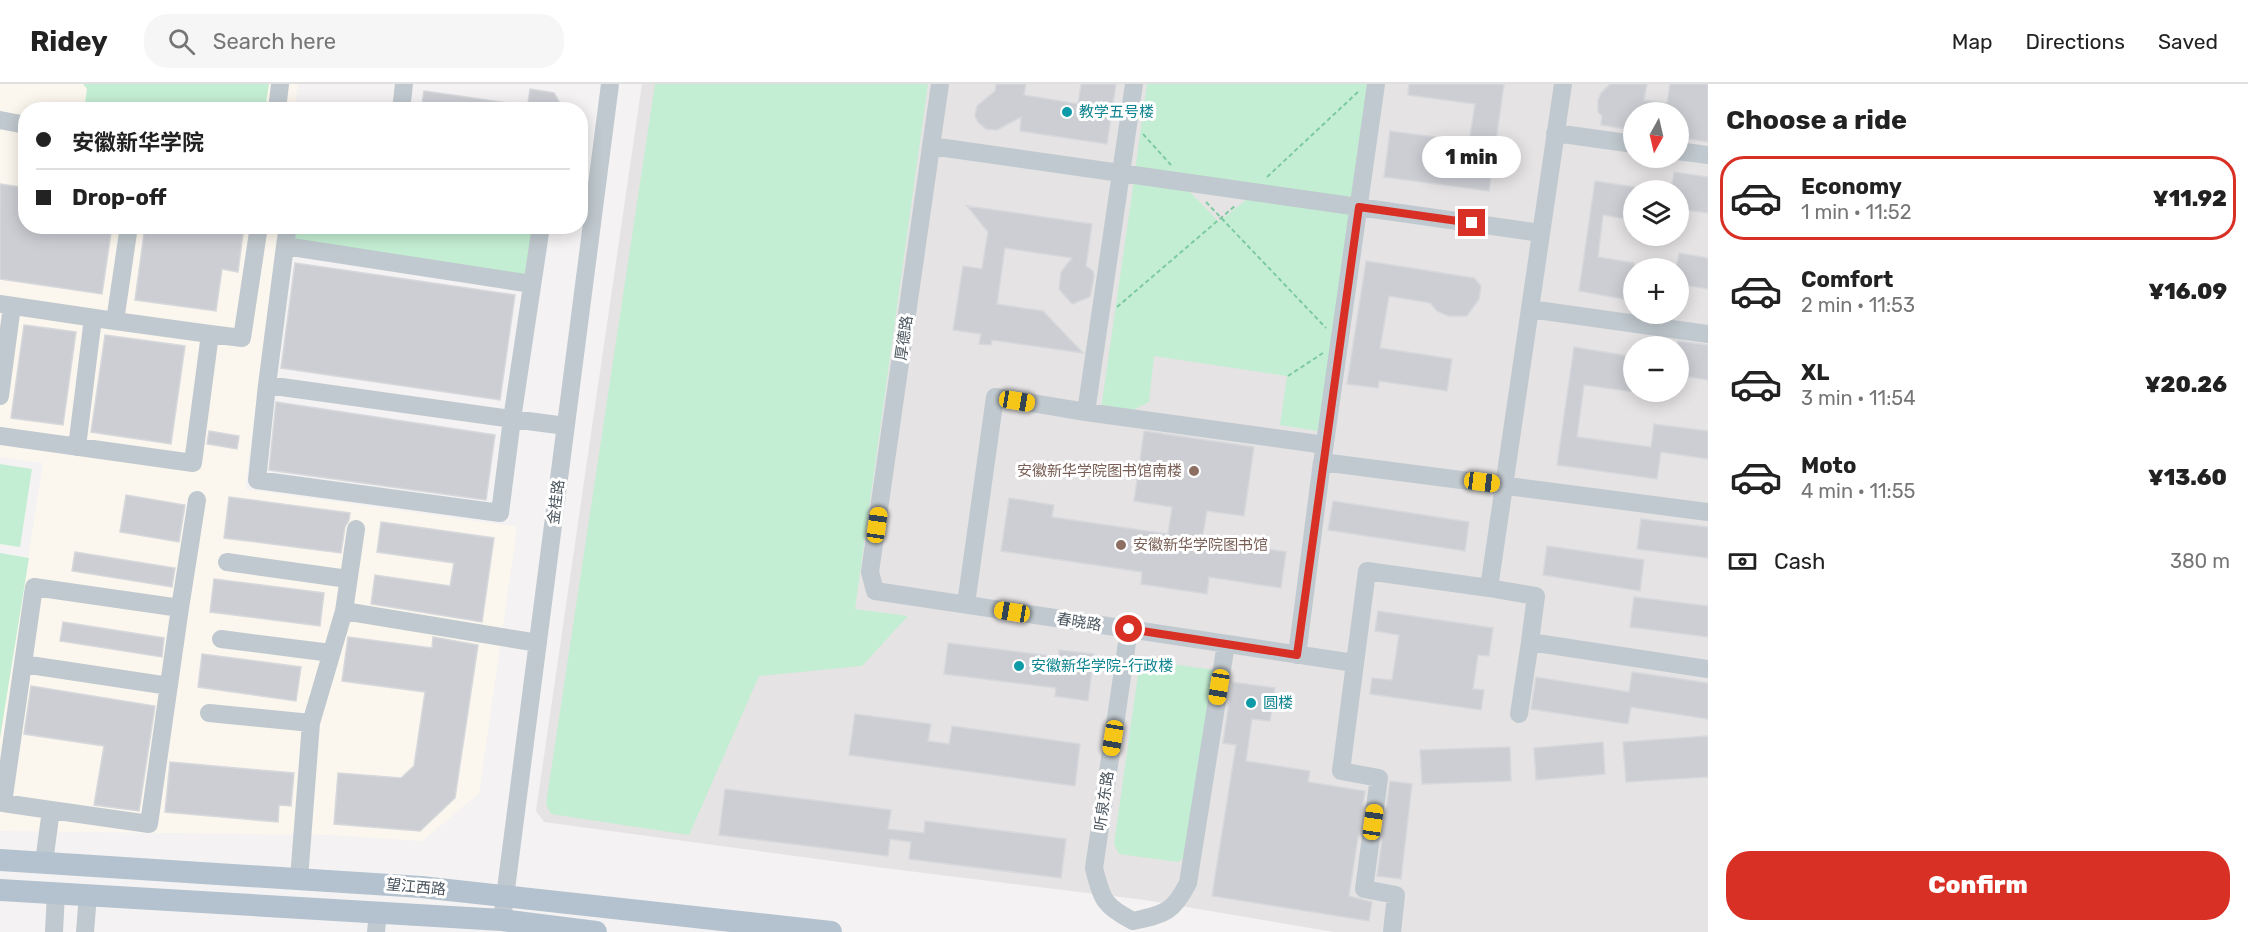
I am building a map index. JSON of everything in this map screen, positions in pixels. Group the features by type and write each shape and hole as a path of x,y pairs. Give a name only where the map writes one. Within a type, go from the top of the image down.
{"main road":[{"name":"望江西路","path":"0,860 422,887 831,932"},
{"name":"望江西路","path":"0,890 88,895 377,922 502,920 596,932"}],"street":[{"path":"278,102 280,84"},
{"path":"402,102 404,84"},
{"name":"金桂路","path":"502,920 610,84"},
{"name":"厚德路","path":"875,591 870,572 940,84"},
{"path":"1086,412 1134,84"},
{"path":"1297,655 1376,84"},
{"path":"1489,588 1563,84"},
{"path":"0,120 18,123"},
{"path":"1556,133 1623,142"},
{"path":"931,146 1541,233"},
{"path":"1689,152 1708,155"},
{"path":"115,321 128,234"},
{"path":"0,396 6,305 242,338 258,234"},
{"path":"287,234 256,480 500,513 540,234"},
{"path":"285,246 532,284"},
{"path":"1530,309 1708,334"},
{"path":"77,447 93,318"},
{"path":"0,436 193,463 210,334"},
{"path":"267,385 566,426"},
{"path":"966,604 995,397 1505,485 1708,512"},
{"path":"180,608 34,586 3,803 149,824 197,500"},
{"path":"299,879 311,723 344,611 356,529"},
{"path":"227,562 348,579"},
{"path":"1392,932 1396,895 1364,889 1379,778 1341,771 1367,571 1536,596 1519,714"},
{"name":"春晓路","path":"875,591 1354,663"},
{"path":"344,611 538,643"},
{"name":"听泉东路","path":"1129,629 1094,868 1101,893 1112,910 1132,927"},
{"path":"221,639 331,653"},
{"path":"1530,642 1708,669"},
{"path":"1132,927 1161,915 1179,901 1188,883 1226,644"},
{"path":"23,664 169,686"},
{"path":"209,713 311,723"},
{"path":"44,862 51,810"},
{"path":"54,932 56,893"},
{"path":"85,932 88,895"}],"path":[{"path":"1099,322 1252,192 1359,92"},
{"path":"1129,120 1339,342 1288,376"}],"shaded area":[{"path":"0,84 298,84 295,102 18,102 18,234 278,234 245,489 517,527 479,793 422,841 331,835 0,831 0,738 43,463 0,457"},
{"path":"642,84 1708,84 1708,932 1334,932 1145,900 884,868 544,822 536,811"}],"green space":[{"path":"83,84 269,84 266,102 85,102 87,89"},
{"path":"655,84 928,84 855,609 908,616 862,666 759,676 689,835 551,814 546,804"},
{"path":"1147,84 1372,84 1356,202 1135,171"},
{"path":"1134,180 1187,189 1219,222 1247,199 1354,214 1324,432 1280,425 1287,376 1154,356 1149,402 1127,413 1101,409"},
{"path":"295,234 532,234 526,275 294,242"},
{"path":"0,464 32,469 20,547 0,544"},
{"path":"0,553 29,558 0,738"},
{"path":"1140,660 1215,670 1188,856 1178,862 1119,854 1114,844"}],"building":[{"name":"教学五号楼","path":"996,84 1026,84 1024,95 1078,104 1081,84 1116,84 1107,144 1020,131 1021,117 997,130 986,129 975,116 977,106 995,91"},
{"path":"1409,84 1504,84 1489,191 1384,177 1390,131 1435,137 1436,143 1468,148 1475,104 1408,95"},
{"path":"1610,84 1647,84 1644,100 1659,102 1623,102 1623,128 1601,125 1602,116 1598,112 1598,101 1601,93"},
{"path":"1670,84 1708,84 1708,142 1689,139 1689,102 1667,102"},
{"path":"530,89 554,93 559,102 528,102"},
{"path":"424,91 500,102 422,102"},
{"path":"1674,172 1708,177 1708,213 1689,210 1689,180 1673,180"},
{"path":"1595,181 1623,185 1623,218 1603,215 1598,257 1623,261 1623,299 1579,291"},
{"path":"0,184 18,187 18,234 111,234 102,294 0,279"},
{"path":"967,206 1092,224 1086,266 1093,271 1094,277 1090,297 1072,304 1059,289 1061,272 1072,258 1005,248 997,304 1043,311 1083,353 992,340 991,345 979,344 981,334 953,330 963,266 982,269 988,232"},
{"path":"144,234 243,234 238,272 222,269 216,311 135,300"},
{"path":"1679,253 1708,258 1708,289 1689,286 1689,258 1678,258"},
{"path":"1366,261 1474,278 1481,286 1479,299 1467,316 1448,316 1437,311 1430,303 1389,296 1380,348 1452,359 1447,391 1379,381 1378,388 1347,384"},
{"path":"295,263 515,295 500,400 281,368"},
{"path":"24,325 76,332 63,425 11,418"},
{"path":"105,335 185,346 171,444 91,432"},
{"path":"1689,342 1708,345 1708,380 1689,377"},
{"path":"1574,347 1623,355 1623,390 1584,385 1577,437 1651,447 1654,424 1708,431 1708,459 1661,452 1657,479 1557,465"},
{"path":"276,402 495,435 486,500 269,470"},
{"path":"209,431 239,436 237,449 207,444"},
{"path":"1144,431 1254,447 1244,516 1207,511 1202,539 1286,552 1281,588 1209,577 1207,594 1141,584 1142,572 1001,551 1009,498 1054,505 1052,517 1168,534 1172,507 1134,501"},
{"path":"126,495 185,505 179,542 120,532"},
{"path":"229,497 350,513 345,527 341,553 224,538"},
{"path":"1333,501 1469,522 1465,551 1328,530"},
{"path":"1641,519 1708,527 1708,558 1637,549"},
{"path":"381,522 494,538 482,622 371,604 375,575 450,586 454,563 377,552"},
{"path":"1547,546 1644,560 1640,591 1543,575"},
{"path":"75,552 175,568 172,587 72,571"},
{"path":"214,579 324,593 320,626 210,612"},
{"path":"1634,597 1708,606 1708,637 1630,627"},
{"path":"1378,611 1493,628 1489,656 1478,655 1473,689 1484,690 1481,710 1370,694 1372,678 1392,680 1399,635 1375,631"},
{"path":"63,622 164,638 162,657 60,641"},
{"path":"348,637 432,648 433,637 478,645 455,798 420,831 334,824 338,773 401,778 414,766 425,692 342,681"},
{"name":"安徽新华学院-行政楼","path":"948,643 1059,657 1059,650 1094,654 1088,701 1055,696 1056,688 944,674"},
{"path":"202,654 301,667 296,701 198,687"},
{"path":"1632,672 1708,683 1708,719 1631,707 1628,724 1531,709 1536,677 1629,692"},
{"path":"1232,682 1275,688 1270,721 1252,719 1246,761 1310,771 1308,782 1365,791 1349,896 1372,902 1369,921 1212,896 1236,745 1223,743"},
{"path":"31,686 155,706 139,811 94,805 104,746 24,734"},
{"path":"855,714 931,724 928,741 949,744 952,726 1080,744 1075,786 849,755"},
{"path":"1708,736 1708,777 1626,782 1623,742"},
{"path":"1603,742 1605,774 1536,780 1534,748"},
{"path":"1510,747 1511,781 1422,784 1420,750"},
{"path":"170,762 294,773 291,806 279,805 278,822 165,812"},
{"path":"1390,781 1412,784 1401,879 1377,876"},
{"path":"725,789 891,810 888,829 924,833 925,821 1066,839 1061,878 909,859 911,842 890,839 888,856 719,835"}],"place":[{"name":"教学五号楼","path":"1067,112"},
{"name":"安徽新华学院图书馆南楼","path":"1194,471"},
{"name":"安徽新华学院图书馆","path":"1121,545"},
{"name":"安徽新华学院-行政楼","path":"1019,666"},
{"name":"圆楼","path":"1251,703"}],"route":[{"path":"1129,629 1297,655 1359,207 1472,223"}]}
